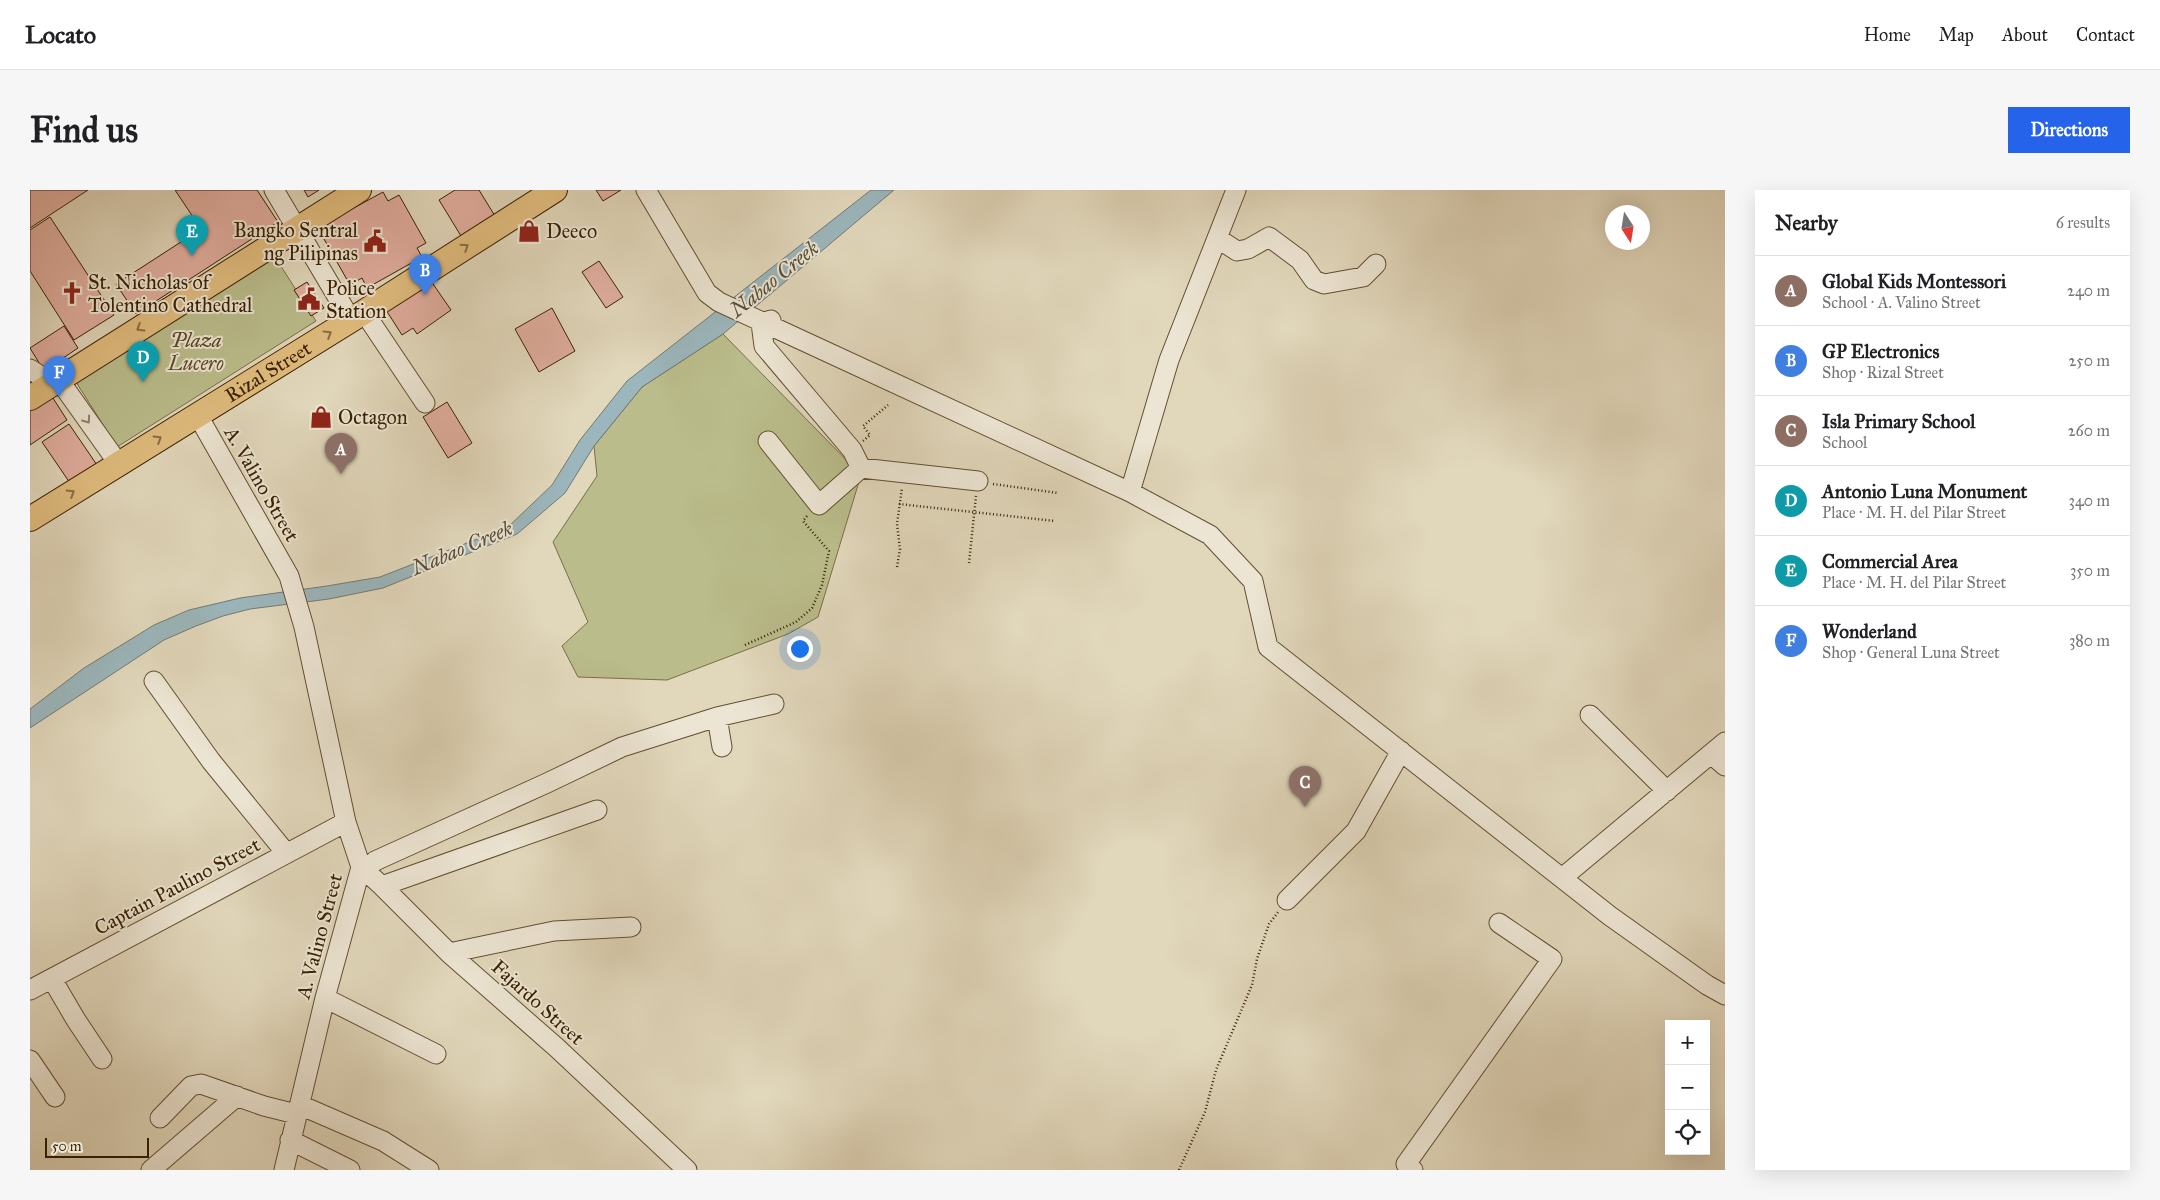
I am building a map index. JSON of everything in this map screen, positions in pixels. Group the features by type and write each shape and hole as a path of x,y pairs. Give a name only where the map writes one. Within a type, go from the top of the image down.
{"main road":[{"path":"30,398 359,190"},
{"name":"Rizal Street","path":"30,519 358,316 555,190"}],"street":[{"path":"274,190 297,229 358,316 425,403"},
{"path":"646,190 707,293 719,302 1130,492 1210,535 1253,582 1268,646 1562,878 1651,945 1707,985 1725,995"},
{"path":"1130,492 1168,360 1236,190"},
{"path":"1217,238 1237,251 1248,249 1269,237 1300,260 1314,280 1324,284 1364,277 1376,264"},
{"path":"755,320 777,318 892,373"},
{"path":"755,320 764,346 852,450 860,468"},
{"path":"30,369 39,375 58,380 118,463"},
{"name":"A. Valino Street","path":"197,414 289,576 304,626 346,822 363,869 325,998 284,1170"},
{"path":"768,441 819,504 860,468 978,481"},
{"path":"154,681 211,761 286,853"},
{"path":"363,869 375,861 622,747 717,717 774,704"},
{"path":"1590,715 1667,791"},
{"path":"717,717 722,748"},
{"path":"1562,878 1667,791 1718,760 1725,742"},
{"path":"1287,900 1356,831 1401,751"},
{"path":"382,886 597,810"},
{"name":"Captain Paulino Street","path":"30,990 346,822"},
{"name":"Fajardo Street","path":"363,869 448,953 557,1048 687,1170"},
{"path":"1414,1170 1406,1164 1552,960 1499,923"},
{"path":"448,953 554,931 631,927"},
{"path":"52,979 102,1059"},
{"path":"325,998 436,1054"},
{"path":"30,1060 55,1097"},
{"path":"160,1118 191,1086 201,1084 264,1106 298,1110 383,1140 429,1170"},
{"path":"151,1170 237,1096"},
{"path":"290,1140 350,1170"}],"path":[{"path":"852,450 870,435 863,426 888,405"},
{"path":"897,567 900,549 896,524 904,474"},
{"path":"968,563 978,481 1058,492"},
{"path":"745,645 770,632 796,622 812,608 822,585 829,551 802,521 819,504"},
{"path":"899,504 1054,521"},
{"path":"1179,1170 1205,1112 1216,1070 1252,984 1257,959 1270,924 1287,900"}],"green space":[{"name":"Plaza Lucero","path":"275,257 316,321 117,447 76,382"},
{"path":"723,334 861,475 818,617 788,634 667,680 578,677 562,646 588,622 553,542 597,476 594,446 642,387"}],"water":[{"name":"Nabao Creek","path":"871,190 894,190 723,334 642,387 594,446 565,493 517,534 383,588 329,599 250,609 196,626 164,640 30,728 30,709 84,668 154,625 189,610 240,598 380,577 508,527 552,485 580,440 627,381"}],"building":[{"path":"30,190 88,190 30,228"},
{"path":"175,190 257,190 278,222 136,314 116,284 201,229"},
{"path":"304,190 319,190 308,197"},
{"path":"455,190 479,190 495,216 461,236 439,200"},
{"path":"596,190 621,190 603,201"},
{"name":"Bangko Sentral ng Pilipinas","path":"383,192 388,201 399,195 426,243 417,248 422,257 367,288 362,278 350,285 324,239 335,232 330,221"},
{"name":"St. Nicholas of Tolentino Cathedral","path":"50,217 114,315 74,340 30,271 30,230"},
{"path":"599,261 623,297 606,308 582,272"},
{"path":"431,281 451,310 417,334 413,328 402,335 386,310"},
{"name":"Police Station","path":"307,282 324,308 311,316 294,290"},
{"path":"552,308 575,351 539,372 515,329"},
{"path":"64,326 78,348 44,371 30,348"},
{"path":"51,395 67,420 30,445 30,409"},
{"path":"447,402 472,443 448,458 423,417"},
{"path":"69,424 97,465 70,483 42,442"}],"place":[{"name":"Deeco","path":"529,231"},
{"name":"Bangko Sentral ng Pilipinas","path":"375,241"},
{"name":"Commercial Area","path":"192,256"},
{"name":"St. Nicholas of Tolentino Cathedral","path":"72,293"},
{"name":"GP Electronics","path":"425,295"},
{"name":"Police Station","path":"309,299"},
{"name":"Antonio Luna Monument","path":"143,382"},
{"name":"Wonderland","path":"59,397"},
{"name":"Octagon","path":"321,417"},
{"name":"Global Kids Montessori","path":"341,474"},
{"name":"Isla Primary School","path":"1305,807"}]}
